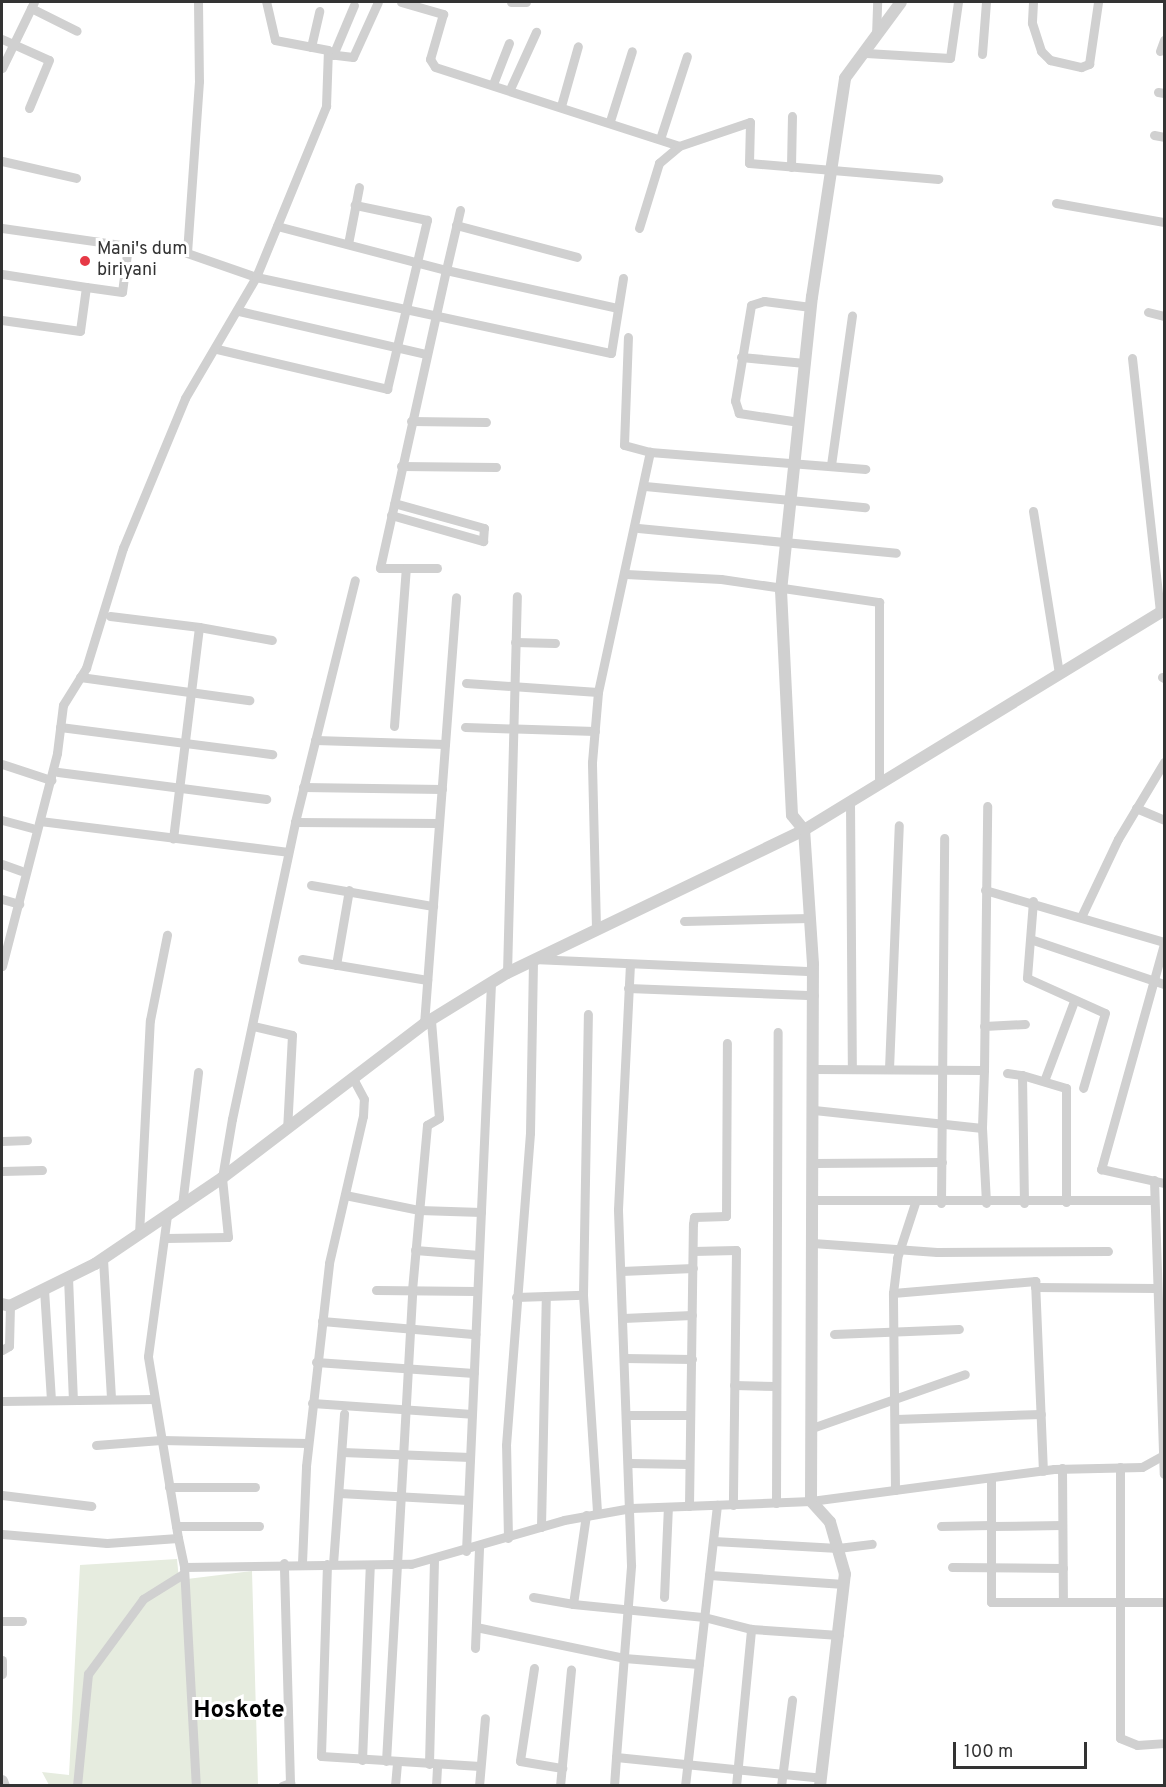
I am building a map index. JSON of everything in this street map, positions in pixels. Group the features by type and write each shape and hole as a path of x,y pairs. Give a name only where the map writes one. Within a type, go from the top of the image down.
{"street":[{"path":"198,2 199,81 184,247 256,277 611,353 623,278"},
{"path":"266,2 275,40 311,47 330,54 353,57 378,2"},
{"path":"401,2 424,4 443,15 430,64 610,121 679,146"},
{"path":"511,2 526,2"},
{"path":"876,36 877,2"},
{"path":"616,1757 781,1775 821,1782 844,1584 838,1548 830,1522 811,1501 814,995 804,830 792,815 781,591 811,307 845,78 866,53 901,2"},
{"path":"866,53 950,58 958,2"},
{"path":"981,54 986,2"},
{"path":"1033,2 1032,23 1041,51 1050,60 1081,67 1089,64 1098,2"},
{"path":"2,68 33,5 77,31"},
{"path":"2,966 51,780 63,705 81,677 123,548 185,398 217,349 256,277 326,106 330,54 354,5"},
{"path":"311,47 319,10"},
{"path":"510,89 536,32"},
{"path":"2,39 49,60 29,108"},
{"path":"1160,51 1164,40"},
{"path":"493,84 509,43"},
{"path":"561,106 578,46"},
{"path":"610,121 632,51"},
{"path":"660,139 687,56"},
{"path":"791,167 792,116"},
{"path":"639,228 659,163 679,146 750,122 749,163 938,179"},
{"path":"1154,135 1164,137"},
{"path":"2,161 76,178"},
{"path":"348,244 359,187"},
{"path":"1056,203 1164,222"},
{"path":"217,349 387,389 409,309 427,220 355,205"},
{"path":"437,568 380,568 425,354 460,210"},
{"path":"456,225 576,257"},
{"path":"277,226 446,270 617,308"},
{"path":"2,228 128,246 122,292 2,274"},
{"path":"2,320 80,331 86,287"},
{"path":"799,422 735,410 741,357 751,305 764,301 811,307"},
{"path":"239,311 425,354"},
{"path":"1148,312 1164,316"},
{"path":"831,465 852,315"},
{"path":"628,337 624,445 650,452 866,469"},
{"path":"741,357 805,363"},
{"path":"2,1350 9,1346 6,1305 44,1289 103,1259 167,1216 222,1178 427,1022 533,959 804,830 1162,611 1132,358"},
{"path":"411,421 486,422"},
{"path":"596,928 591,854 598,692 638,528 650,452"},
{"path":"401,466 496,466"},
{"path":"645,486 866,507"},
{"path":"391,514 483,540 484,528 394,503"},
{"path":"1033,512 1059,674"},
{"path":"638,528 896,554"},
{"path":"394,726 406,568"},
{"path":"626,574 721,579 781,591 879,602 879,783"},
{"path":"166,1238 228,1237 222,1178 288,852 355,580"},
{"path":"507,973 518,596"},
{"path":"386,1761 395,1565 412,1290 427,1125 439,1118 427,1022 427,980 456,597"},
{"path":"110,616 200,627 272,640"},
{"path":"173,838 200,627"},
{"path":"515,642 555,643"},
{"path":"81,677 191,694 249,700"},
{"path":"466,683 598,692"},
{"path":"60,727 272,754"},
{"path":"465,727 595,731"},
{"path":"315,740 445,744"},
{"path":"1082,915 1136,808 1161,777 1164,762"},
{"path":"2,764 51,780"},
{"path":"58,772 266,799"},
{"path":"303,787 442,789"},
{"path":"850,801 852,1069"},
{"path":"986,1203 982,1128 987,806"},
{"path":"1136,808 1164,820"},
{"path":"2,819 32,828"},
{"path":"40,821 288,852"},
{"path":"295,822 439,823"},
{"path":"889,1070 899,825"},
{"path":"940,1203 942,1162 938,1070 944,838"},
{"path":"2,864 21,871"},
{"path":"311,885 433,906"},
{"path":"336,964 349,890"},
{"path":"985,890 1082,915 1164,943 1101,1168 1164,1183"},
{"path":"2,899 19,904"},
{"path":"1033,901 1033,940 1027,978 1105,1013 1083,1088"},
{"path":"684,921 810,918"},
{"path":"139,1234 150,1020 167,935"},
{"path":"1033,940 1164,984"},
{"path":"302,959 427,980"},
{"path":"533,959 813,971"},
{"path":"508,1538 506,1445 530,1133 533,959"},
{"path":"614,1785 628,1613 631,1508 618,1209 630,964"},
{"path":"466,1551 491,982"},
{"path":"628,988 814,995"},
{"path":"1044,1081 1074,1001"},
{"path":"588,1014 584,1295 597,1514"},
{"path":"984,1026 1026,1024"},
{"path":"253,1026 292,1035 287,1129"},
{"path":"777,1503 778,1032"},
{"path":"688,1506 694,1217 726,1216 727,1043"},
{"path":"814,1069 984,1070"},
{"path":"182,1205 198,1072"},
{"path":"1007,1073 1066,1088 1066,1202"},
{"path":"1022,1075 1024,1203"},
{"path":"302,1563 308,1443 316,1362 345,1195 363,1116 364,1099 353,1078"},
{"path":"814,1110 982,1128"},
{"path":"2,1141 27,1140"},
{"path":"813,1163 942,1162"},
{"path":"2,1172 42,1170"},
{"path":"77,1785 88,1674 143,1599 184,1570 284,1563 395,1565 434,1559 479,1548 586,1515 631,1508 811,1501 1062,1468 1142,1467 1164,1474 1154,1180"},
{"path":"345,1195 419,1210 481,1212"},
{"path":"813,1200 1024,1203 1154,1200"},
{"path":"895,1490 893,1293 902,1248 915,1203"},
{"path":"167,1216 166,1238 148,1356 184,1570 196,1785"},
{"path":"813,1243 902,1248 1108,1251"},
{"path":"416,1250 479,1255"},
{"path":"693,1251 736,1250 733,1505"},
{"path":"103,1259 111,1397"},
{"path":"621,1271 693,1268"},
{"path":"68,1277 73,1400"},
{"path":"893,1293 1035,1281 1043,1471"},
{"path":"1035,1287 1156,1288"},
{"path":"44,1289 51,1399"},
{"path":"376,1290 477,1291"},
{"path":"516,1297 584,1295"},
{"path":"541,1527 546,1296"},
{"path":"623,1318 692,1315"},
{"path":"322,1321 410,1331 475,1334"},
{"path":"834,1334 893,1334 959,1329"},
{"path":"624,1358 692,1359"},
{"path":"316,1362 407,1372 474,1373"},
{"path":"812,1428 965,1374"},
{"path":"734,1385 776,1386"},
{"path":"2,1401 111,1397 154,1399"},
{"path":"312,1403 472,1414"},
{"path":"344,1413 339,1494 330,1564 321,1756 480,1766"},
{"path":"627,1415 690,1414"},
{"path":"896,1419 1041,1414"},
{"path":"96,1445 161,1440 308,1443"},
{"path":"342,1452 470,1457"},
{"path":"1142,1467 1163,1456"},
{"path":"629,1463 689,1464"},
{"path":"1120,1467 1118,1601 1120,1738 1137,1744 1164,1743"},
{"path":"1062,1468 1063,1601"},
{"path":"992,1479 992,1602 1164,1602"},
{"path":"169,1487 255,1487"},
{"path":"339,1494 468,1500"},
{"path":"2,1495 91,1506"},
{"path":"685,1785 717,1505"},
{"path":"664,1597 668,1507"},
{"path":"573,1604 586,1515"},
{"path":"941,1526 1062,1525"},
{"path":"176,1526 259,1526"},
{"path":"2,1534 107,1543 178,1538"},
{"path":"713,1540 838,1548 872,1544"},
{"path":"475,1648 479,1548"},
{"path":"434,1559 433,1764 436,1785"},
{"path":"282,1785 290,1783 284,1563"},
{"path":"362,1760 370,1565"},
{"path":"952,1568 992,1566 1063,1568"},
{"path":"709,1575 844,1584"},
{"path":"533,1596 628,1613 704,1617 751,1629 838,1635"},
{"path":"2,1621 22,1621"},
{"path":"476,1627 624,1658 699,1664"},
{"path":"736,1785 751,1629"},
{"path":"2,1660 2,1674"},
{"path":"534,1668 520,1761 562,1768"},
{"path":"560,1785 572,1670"},
{"path":"781,1785 792,1700"},
{"path":"479,1785 485,1718"},
{"path":"395,1785 397,1761"},
{"path":"2,1781 4,1785"}],"shaded area":[{"path":"177,1559 179,1580 252,1571 258,1785 49,1785 42,1772 69,1775 80,1565"}],"place":[{"name":"Mani's dum biriyani","path":"85,261"}],"district":[{"name":"Hoskote","path":"239,1712"}]}
